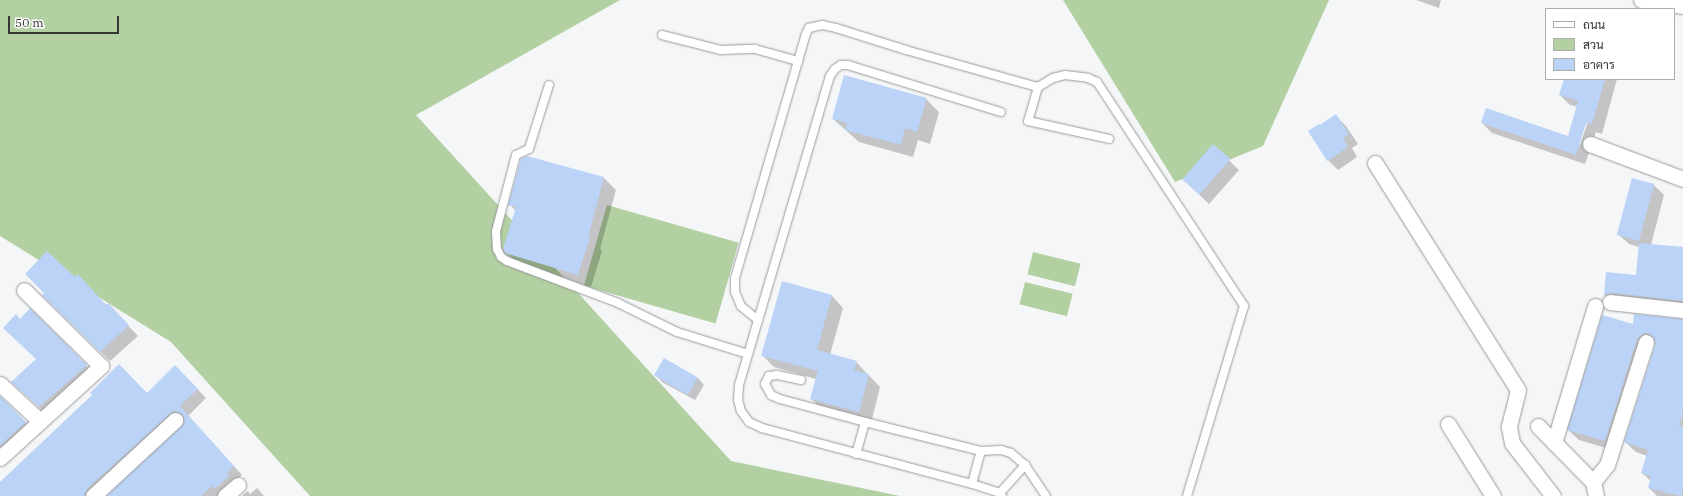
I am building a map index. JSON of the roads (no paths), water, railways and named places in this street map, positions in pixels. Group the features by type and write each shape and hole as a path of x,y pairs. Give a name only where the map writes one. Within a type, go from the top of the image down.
{"street":[{"path":"1640,0 1683,6"},
{"path":"1590,144 1683,179"},
{"path":"1375,163 1518,390 1509,427 1512,443 1553,496"},
{"path":"0,458 101,366 24,290"},
{"path":"1554,443 1602,304 1683,310"},
{"path":"1538,426 1594,489 1607,464 1646,342"},
{"path":"0,384 40,421"},
{"path":"93,496 175,420"},
{"path":"1448,424 1493,496"},
{"path":"225,496 238,485"}],"lane":[{"path":"758,320 741,306 735,292 734,278 809,28 822,25 836,28 906,50 1038,87"},
{"path":"662,35 720,50 755,49 798,61"},
{"path":"1001,112 848,65 835,69 830,76 748,354 739,385 738,400 741,411 749,422 762,428 972,484 1001,495 1025,465"},
{"path":"1109,139 1028,121 1038,87 1053,78 1065,75 1088,78 1097,82 1244,306 1187,496"},
{"path":"549,85 529,149 516,156 496,232 497,249 501,256 514,263 618,303 677,332 748,354"},
{"path":"800,380 777,375 769,376 765,384 771,395 780,399 981,451 1001,450 1011,453 1025,465 1046,496"},
{"path":"856,454 865,422"},
{"path":"972,484 981,451"}]}
